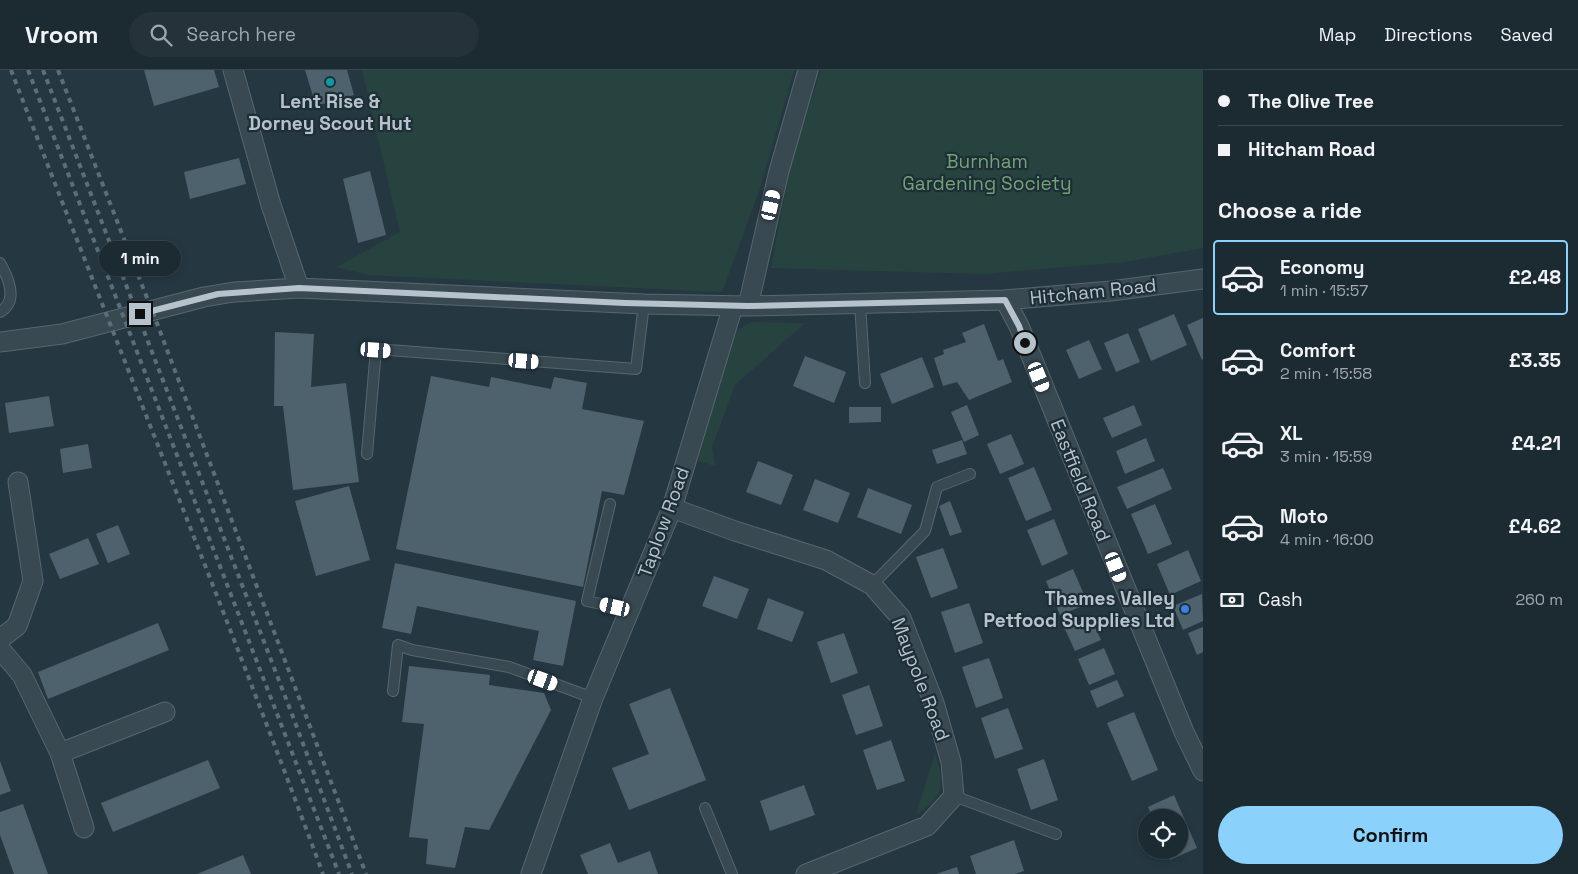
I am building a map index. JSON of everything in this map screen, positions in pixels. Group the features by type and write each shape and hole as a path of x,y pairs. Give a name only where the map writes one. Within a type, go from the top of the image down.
{"street":[{"path":"233,70 271,205 299,288"},
{"name":"Taplow Road","path":"531,874 593,698 672,508 741,306 808,70"},
{"name":"Hitcham Road","path":"0,342 62,334 218,294 299,288 644,304 741,306 1005,300 1111,291 1203,279"},
{"name":"Eastfield Road","path":"1005,300 1019,326 1184,732 1203,771"},
{"path":"0,639 17,626 33,581 18,482"},
{"name":"Maypole Road","path":"672,508 735,531 826,560 872,585 901,618 951,762 954,796"},
{"path":"0,649 22,675 60,754 84,828"},
{"path":"60,754 165,712"},
{"path":"806,874 927,826 954,796"}],"lane":[{"path":"0,262 10,289 10,300 0,312"},
{"path":"860,303 865,383"},
{"path":"367,454 376,350 636,369 644,304"},
{"path":"872,585 924,531 937,486 970,474"},
{"path":"610,504 587,600 630,610"},
{"path":"393,691 398,646 509,668 593,698"},
{"path":"954,796 1056,834"},
{"path":"705,808 732,874"}],"green space":[{"path":"362,70 794,70 759,191 722,292 369,275 337,267 400,232"},
{"name":"Burnham Gardening Society","path":"821,70 1203,70 1203,248 1124,262 984,274 771,268 791,161"},
{"path":"752,322 805,323 735,385 712,447 715,466 698,461 730,342 739,329"},
{"path":"935,754 940,773 940,789 933,802 916,814"}],"building":[{"path":"144,70 214,70 219,87 154,106"},
{"name":"Lent Rise & Dorney Scout Hut","path":"305,70 347,70 354,95 316,106"},
{"path":"239,158 246,184 190,199 184,172"},
{"path":"370,171 386,235 358,243 343,179"},
{"path":"1174,314 1187,345 1151,361 1138,329"},
{"path":"1203,318 1203,359 1202,360 1187,325"},
{"path":"984,324 998,361 1003,359 1012,382 969,400 957,382 943,386 934,358 944,354 943,350 966,342 962,333"},
{"path":"275,332 314,334 311,387 346,383 359,482 293,490 283,406 274,406"},
{"path":"1128,333 1140,362 1116,372 1104,343"},
{"path":"1089,340 1102,369 1079,379 1066,350"},
{"path":"805,356 846,372 834,403 793,386"},
{"path":"922,357 934,387 892,404 880,374"},
{"path":"431,376 489,387 491,377 551,389 554,377 587,383 582,409 644,421 624,495 602,491 583,587 396,549"},
{"path":"49,396 54,426 9,433 5,403"},
{"path":"967,405 979,435 964,442 951,412"},
{"path":"1134,405 1142,425 1112,438 1103,418"},
{"path":"849,407 881,407 881,422 849,423"},
{"path":"1011,434 1024,464 1000,474 987,444"},
{"path":"1146,438 1155,461 1125,474 1116,451"},
{"path":"962,440 967,454 937,464 932,450"},
{"path":"88,444 92,468 63,473 60,449"},
{"path":"758,461 793,475 781,505 746,492"},
{"path":"1034,467 1052,510 1026,521 1008,478"},
{"path":"1163,468 1172,489 1127,509 1117,487"},
{"path":"815,479 850,493 838,523 803,510"},
{"path":"349,486 370,560 316,576 295,501"},
{"path":"868,488 912,505 901,534 857,517"},
{"path":"950,501 962,532 950,536 939,506"},
{"path":"1155,504 1172,544 1148,554 1131,514"},
{"path":"1054,519 1068,554 1042,566 1027,530"},
{"path":"118,525 130,554 108,563 96,534"},
{"path":"88,538 99,564 60,579 49,554"},
{"path":"943,548 958,588 931,598 916,557"},
{"path":"1188,550 1201,581 1170,595 1157,564"},
{"path":"395,563 576,601 563,666 533,660 539,631 417,606 411,634 382,628"},
{"path":"1073,569 1088,604 1060,615 1046,581"},
{"path":"714,576 749,589 737,619 702,606"},
{"path":"1202,594 1203,621 1183,630 1173,606"},
{"path":"768,598 804,612 792,642 757,629"},
{"path":"969,603 983,643 955,653 941,612"},
{"path":"1090,616 1101,640 1075,651 1064,627"},
{"path":"158,623 169,650 48,699 38,672"},
{"path":"1203,627 1203,652 1197,655 1188,633"},
{"path":"844,633 858,673 831,683 817,642"},
{"path":"1104,648 1115,674 1089,685 1078,659"},
{"path":"989,658 1003,698 976,708 962,667"},
{"path":"409,666 490,675 489,685 544,693 551,710 489,830 465,827 455,868 426,864 428,839 409,837 424,724 402,722"},
{"path":"1117,680 1124,696 1097,708 1090,691"},
{"path":"869,685 883,726 856,735 842,695"},
{"path":"670,688 706,780 629,810 612,768 649,754 629,704"},
{"path":"1008,708 1023,749 995,759 981,718"},
{"path":"1134,712 1158,770 1132,781 1107,723"},
{"path":"891,740 905,781 877,790 863,750"},
{"path":"1044,759 1058,800 1031,810 1017,769"},
{"path":"208,760 220,788 113,832 101,803"},
{"path":"0,761 11,791 0,795"},
{"path":"804,785 815,815 770,831 760,801"},
{"path":"1174,795 1180,809 1149,809 1148,807"},
{"path":"23,804 48,874 14,874 0,835 0,812"},
{"path":"1188,827 1197,848 1188,852"},
{"path":"1014,840 1024,871 1015,874 976,874 970,856"},
{"path":"610,843 618,863 650,851 658,874 588,874 580,855"},
{"path":"243,855 251,874 197,874"},
{"path":"957,867 959,874 936,874"}],"railway":[{"path":"11,70 247,672 323,874"},
{"path":"28,70 339,874"},
{"path":"43,70 352,874"},
{"path":"58,70 158,326 366,874"}],"place":[{"name":"Lent Rise & Dorney Scout Hut","path":"330,82"},
{"name":"Thames Valley Petfood Supplies Ltd","path":"1185,609"}],"route":[{"path":"140,314 218,294 299,288 625,303 748,306 1005,300 1019,326 1025,343"}]}
